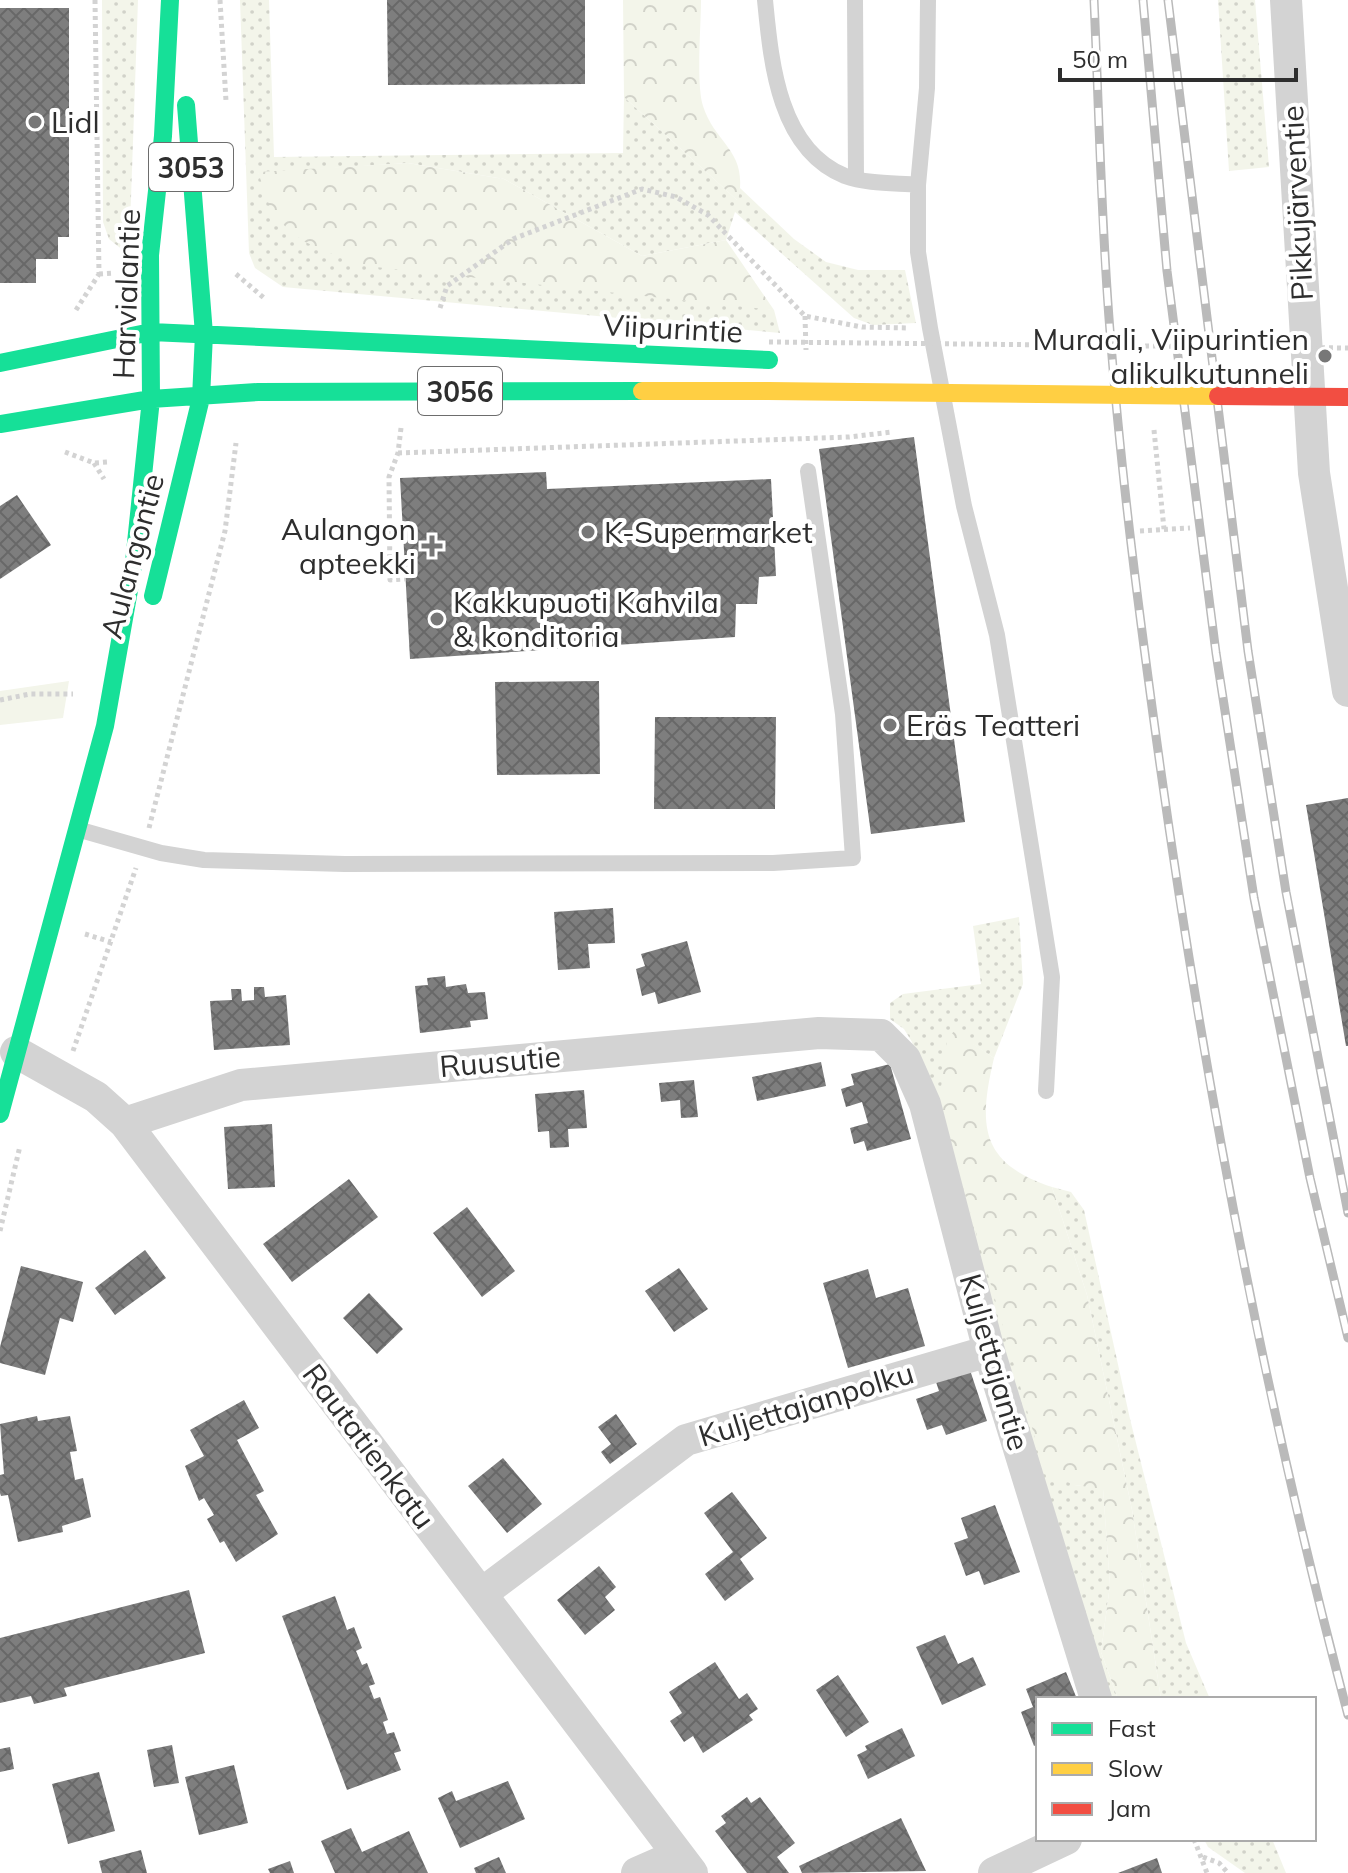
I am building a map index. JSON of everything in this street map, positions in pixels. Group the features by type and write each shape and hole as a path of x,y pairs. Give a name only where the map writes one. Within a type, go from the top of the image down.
{"main road":[{"name":"Harvialantie","path":"151,399 150,255 173,0"},
{"name":"Harvialantie","path":"173,0 183,51 204,334 201,398"},
{"name":"Viipurintie","path":"0,363 151,332 774,354"},
{"path":"910,362 957,363"},
{"path":"1285,367 1332,367"},
{"name":"Viipurintie","path":"0,424 151,399 258,392 768,391 1348,397"},
{"name":"Aulangontie","path":"149,608 201,398"},
{"name":"Aulangontie","path":"105,726 134,562 151,399"},
{"name":"Aulangontie","path":"0,1114 105,726 139,639"}],"street":[{"name":"Pikkujärventie","path":"1286,0 1314,473 1348,691"},
{"name":"Ruusutie","path":"125,1123 241,1085 819,1033 881,1035"},
{"name":"Kuljettajantie","path":"881,1035 905,1059 925,1104 989,1351 1095,1697"},
{"name":"Rautatienkatu","path":"16,1052 96,1097 125,1123 685,1864"},
{"name":"Kuljettajanpolku","path":"481,1594 686,1440 989,1351"},
{"path":"994,1873 1062,1841"},
{"path":"637,1873 685,1864"}],"lane":[{"path":"765,0 771,59 791,122 813,154 827,166 856,179 918,185"},
{"path":"855,0 856,179"},
{"path":"928,0 927,88 918,185 918,252 949,426 997,635 1052,977 1046,1091"},
{"path":"75,829 161,853 204,860 345,864 773,863 853,858 843,714 808,471"}],"path":[{"name":"Harvialantie","path":"95,0 99,274"},
{"path":"440,308 447,286 513,239 642,189 676,197 708,215 805,316 862,327 930,328"},
{"path":"235,273 262,298"},
{"name":"Viipurintie","path":"774,354 1348,348"},
{"path":"401,423 398,453 389,477 390,580 405,579"},
{"path":"398,453 849,437 949,426"},
{"path":"1154,434 1164,529"},
{"path":"1140,531 1190,528"},
{"path":"0,700 30,694 82,694"},
{"path":"1195,1841 1207,1873"},
{"path":"1203,1857 1219,1863 1228,1873"}],"green space":[{"path":"102,0 138,0 129,255 109,239 103,222"},
{"path":"240,0 269,0 274,157 623,153 624,97 737,200 740,188 794,239 826,262 858,270 905,270 916,323 873,325 854,318 735,212 726,240 642,256 504,179 408,163 258,173 737,304 774,310 780,333 283,287 255,268 249,253"},
{"path":"623,0 701,0 701,96 709,119 730,149 739,170 738,201 624,97"},
{"path":"1218,0 1255,0 1269,167 1229,171"},
{"path":"408,163 504,179 642,256 726,240 774,310 357,265 303,241 273,216 258,172"},
{"path":"69,681 63,718 0,725 0,691"},
{"path":"1019,917 1023,984 994,1058 954,1032 1075,1485 1103,1488 1110,1585 1101,1652 1117,1697 1105,1697 912,1042 904,1029 890,1019 890,1003 903,994 981,984 973,926"},
{"path":"954,1031 994,1058 986,1103 990,1139 998,1154 1010,1166 1052,1187 1087,1295 1132,1510 1161,1697 1117,1697 1101,1652 1110,1585 1103,1489 1075,1485 1045,1473 939,1104 947,1040"},
{"path":"1052,1187 1071,1192 1084,1210 1130,1419 1186,1643 1209,1697 1161,1697 1132,1510 1087,1295"},
{"path":"1205,1841 1273,1841 1286,1873 1245,1873 1208,1847"}],"building":[{"path":"387,0 585,0 585,84 388,85"},
{"name":"Lidl","path":"0,8 69,8 69,237 58,237 58,259 36,259 36,283 0,283"},
{"path":"914,437 965,822 871,834 819,449"},
{"name":"K-Supermarket","path":"546,472 547,489 771,479 776,576 759,577 757,604 736,604 735,637 410,659 400,478"},
{"path":"17,495 51,545 0,579 0,506"},
{"path":"599,681 600,774 497,775 495,682"},
{"path":"655,717 776,717 775,809 654,809"},
{"path":"1348,798 1348,1046 1346,1046 1306,805"},
{"path":"613,908 615,943 588,944 590,968 558,970 554,912"},
{"path":"687,941 701,992 658,1004 655,992 642,996 636,969 645,966 641,954"},
{"path":"445,976 446,987 466,984 468,993 485,992 488,1019 470,1021 471,1027 420,1033 415,986 428,985 427,978"},
{"path":"254,987 264,987 265,997 286,995 290,1045 214,1050 210,1001 232,1000 231,989 241,989 242,1001 254,1000"},
{"path":"821,1062 826,1086 757,1101 752,1077"},
{"path":"890,1064 911,1139 867,1151 864,1141 854,1144 850,1128 868,1123 862,1102 846,1107 841,1089 854,1085 851,1074"},
{"path":"694,1080 698,1117 681,1118 680,1100 661,1102 659,1083"},
{"path":"584,1090 587,1128 568,1129 569,1147 550,1148 549,1131 538,1132 535,1094"},
{"path":"272,1124 275,1187 228,1189 224,1127"},
{"path":"349,1179 378,1217 292,1282 263,1244"},
{"path":"467,1207 515,1271 482,1297 433,1233"},
{"path":"145,1250 166,1278 115,1315 95,1288"},
{"path":"21,1266 83,1282 73,1322 60,1318 45,1375 0,1363 0,1347"},
{"path":"679,1268 708,1309 674,1332 645,1291"},
{"path":"868,1269 876,1298 908,1288 925,1346 848,1368 823,1283"},
{"path":"369,1293 403,1329 377,1354 343,1318"},
{"path":"969,1367 987,1421 946,1435 942,1425 927,1430 916,1399 939,1391 935,1379"},
{"path":"244,1400 259,1428 237,1440 264,1491 256,1495 278,1534 236,1562 224,1541 220,1543 207,1519 214,1515 204,1498 199,1501 185,1466 204,1456 190,1430"},
{"path":"616,1414 637,1444 610,1464 601,1452 611,1444 598,1427"},
{"path":"37,1416 38,1421 70,1416 77,1451 70,1452 75,1480 83,1478 91,1517 62,1526 63,1532 18,1542 8,1495 1,1496 0,1493 0,1475 4,1474 0,1424"},
{"path":"503,1458 542,1504 507,1533 468,1486"},
{"path":"732,1492 767,1538 740,1559 754,1579 725,1601 705,1574 733,1552 704,1513"},
{"path":"995,1505 1020,1572 984,1585 979,1571 966,1576 954,1543 968,1538 961,1518"},
{"path":"599,1566 616,1587 605,1597 615,1610 585,1635 557,1600"},
{"path":"189,1590 205,1653 64,1688 67,1696 34,1704 31,1696 0,1703 0,1638"},
{"path":"335,1596 347,1630 354,1627 362,1648 356,1651 362,1665 367,1663 375,1684 369,1686 374,1699 380,1697 388,1720 383,1722 387,1734 394,1732 401,1751 394,1753 401,1770 347,1790 282,1616"},
{"path":"945,1635 958,1664 973,1657 986,1685 942,1705 916,1647"},
{"path":"715,1662 739,1699 747,1693 758,1709 749,1715 753,1720 703,1753 693,1736 684,1742 670,1721 682,1713 669,1692"},
{"path":"1066,1672 1076,1697 1036,1697 1034,1746 1021,1712 1033,1707 1026,1689"},
{"path":"838,1675 869,1722 846,1737 816,1690"},
{"path":"902,1728 915,1756 868,1779 857,1755 867,1750 865,1746"},
{"path":"172,1745 179,1783 154,1787 147,1750"},
{"path":"10,1747 14,1769 0,1772 0,1749"},
{"path":"234,1765 248,1823 199,1835 185,1777"},
{"path":"99,1772 115,1831 68,1844 52,1784"},
{"path":"508,1781 525,1819 460,1848 438,1798 452,1791 456,1801"},
{"path":"747,1797 751,1803 760,1797 795,1843 777,1857 789,1873 747,1873 715,1831 726,1823 721,1816"},
{"path":"901,1818 926,1871 802,1873 799,1866"},
{"path":"351,1828 362,1852 409,1831 428,1873 335,1873 321,1841"},
{"path":"141,1850 147,1873 102,1873 99,1861"},
{"path":"499,1857 506,1873 476,1873 474,1868"},
{"path":"1157,1858 1162,1873 1118,1873"},
{"path":"290,1861 294,1873 270,1873 268,1869"}],"railway":[{"path":"1094,0 1104,248 1114,385 1160,765 1217,1124 1240,1243 1290,1480 1348,1715"},
{"path":"1143,0 1167,271 1216,653 1254,898 1310,1178 1348,1338"},
{"path":"1168,0 1248,651 1286,892 1348,1213"}],"traffic: fast":[{"path":"170,0 163,136 150,255 151,399 258,392 642,391"},
{"path":"186,105 204,334 201,398"},
{"path":"0,363 151,332"},
{"path":"151,332 769,360"},
{"path":"153,596 201,398"},
{"path":"0,424 151,399 134,562 105,726 0,1114"}],"traffic: slow":[{"path":"642,391 768,391"},
{"path":"768,391 1218,396"}],"traffic: jam":[{"path":"1218,396 1348,397"}],"place":[{"name":"Lidl","path":"35,122"},
{"name":"Muraali, Viipurintien alikulkutunneli","path":"1325,356"},
{"name":"K-Supermarket","path":"588,532"},
{"name":"Aulangon apteekki","path":"432,546"},
{"name":"Kakkupuoti Kahvila & konditoria","path":"437,619"},
{"name":"Eräs Teatteri","path":"890,725"}]}
